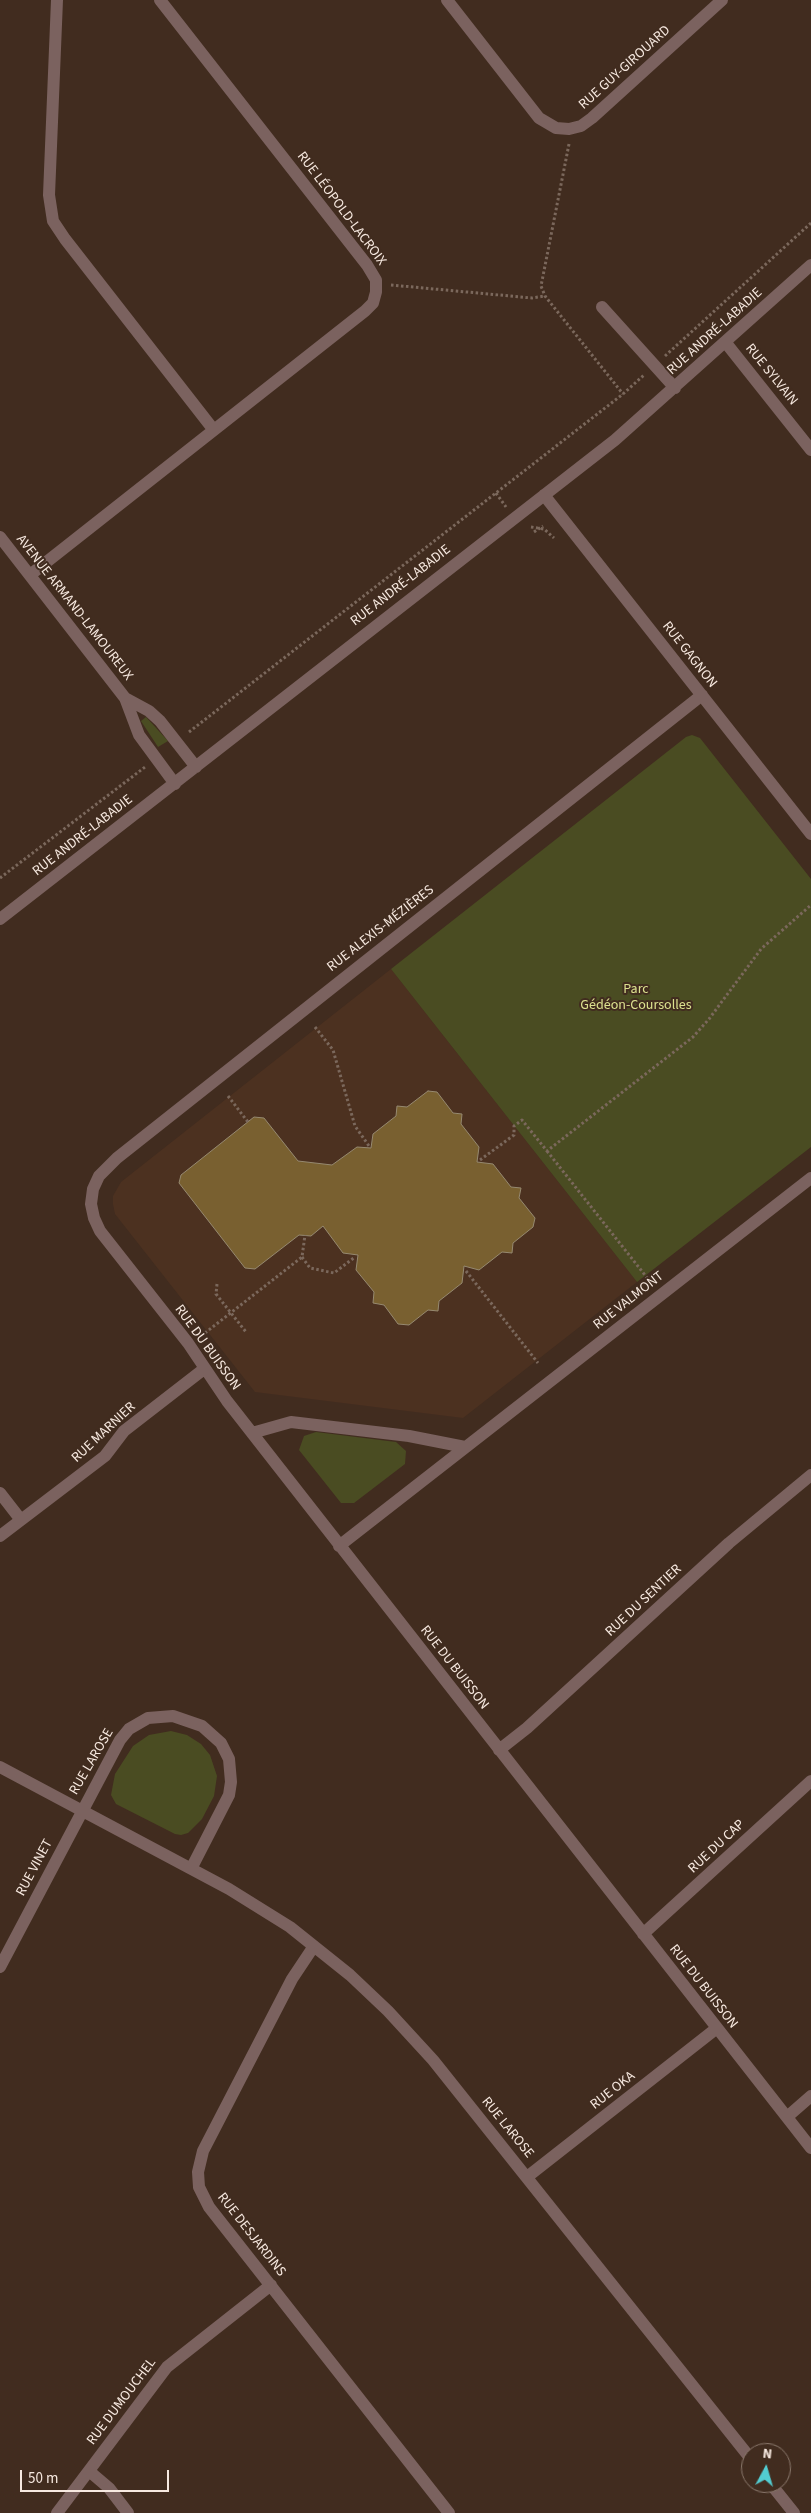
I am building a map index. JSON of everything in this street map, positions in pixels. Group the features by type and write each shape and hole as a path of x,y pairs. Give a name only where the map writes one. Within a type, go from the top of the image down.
{"street":[{"path":"57,0 49,195 53,221 213,430"},
{"name":"RUE LÉOPOLD-LACROIX","path":"30,575 365,312 375,298 377,286 374,275 367,265 160,0"},
{"name":"RUE GUY-GIROUARD","path":"447,0 539,118 556,128 568,129 581,126 592,118 722,0"},
{"name":"RUE ANDRÉ-LABADIE","path":"0,919 615,440 726,343 811,265"},
{"path":"602,307 675,388"},
{"name":"RUE SYLVAIN","path":"726,343 811,450"},
{"name":"RUE GAGNON","path":"544,495 811,834"},
{"name":"AVENUE ARMAND-LAMOUREUX","path":"0,537 125,698 138,735 175,784"},
{"name":"RUE ALEXIS-MÉZIÈRES","path":"91,1197 95,1182 103,1170 131,1146 702,695"},
{"name":"AVENUE ARMAND-LAMOUREUX","path":"125,698 149,711 160,721 196,767"},
{"name":"RUE VALMONT","path":"339,1546 811,1178"},
{"name":"RUE DU BUISSON","path":"91,1197 94,1218 100,1231 188,1343 204,1369 252,1433 811,2148"},
{"name":"RUE MARNIER","path":"0,1536 105,1456 124,1431 204,1369"},
{"path":"252,1433 291,1422 409,1436 465,1447"},
{"name":"RUE DU SENTIER","path":"499,1750 527,1728 729,1542 811,1475"},
{"path":"0,1494 21,1520"},
{"name":"RUE LAROSE","path":"82,1810 120,1740 138,1722 159,1715 173,1716 202,1726 213,1735 226,1752 231,1768 231,1782 222,1811 192,1867"},
{"name":"RUE LAROSE","path":"0,1767 192,1867 268,1913 350,1975 433,2060 741,2446"},
{"name":"RUE DU CAP","path":"642,1934 811,1781"},
{"name":"RUE VINET","path":"0,1967 82,1810"},
{"name":"RUE DESJARDINS","path":"314,1946 292,1979 204,2151 198,2172 199,2187 209,2207 449,2513"},
{"name":"RUE OKA","path":"527,2177 716,2028"},
{"path":"787,2117 811,2096"},
{"name":"RUE DUMOUCHEL","path":"57,2513 173,2360 271,2285"},
{"path":"89,2471 109,2488 128,2513"},
{"path":"778,2493 794,2513"}],"path":[{"path":"570,146 541,286 545,296 623,394"},
{"name":"RUE ANDRÉ-LABADIE","path":"664,357 811,223"},
{"path":"390,284 532,298 545,296"},
{"name":"RUE ANDRÉ-LABADIE","path":"190,732 623,394 646,373"},
{"path":"527,528 542,527 554,538"},
{"path":"534,532 542,527"},
{"name":"RUE ANDRÉ-LABADIE","path":"0,878 148,766"},
{"path":"547,1151 688,1041 709,1020 761,949 811,905"},
{"path":"315,1027 333,1050 355,1126 369,1146"},
{"path":"228,1096 248,1122"},
{"path":"480,1160 514,1134 514,1126 522,1120 646,1278"},
{"path":"305,1235 302,1257 310,1268 334,1273 355,1256"},
{"path":"205,1333 302,1257"},
{"path":"466,1271 538,1362"},
{"path":"217,1284 216,1294 246,1332"}],"shaded area":[{"path":"391,969 637,1282 463,1418 255,1392 115,1214 113,1204 113,1196 121,1182"}],"green space":[{"path":"146,717 168,741 158,747 141,721"},
{"name":"Parc Gédéon-Coursolles","path":"692,735 700,738 811,879 811,1147 637,1282 391,969 686,737"},
{"path":"316,1432 396,1442 406,1451 405,1464 354,1503 341,1503 299,1450 304,1436"},
{"path":"171,1731 187,1735 201,1744 210,1755 217,1776 214,1796 202,1819 188,1833 181,1835 175,1834 116,1804 111,1795 115,1774 133,1746 149,1735"}],"building":[{"path":"428,1091 437,1092 453,1113 462,1114 461,1124 479,1147 477,1162 493,1164 511,1187 521,1188 519,1198 535,1218 533,1227 513,1243 512,1253 502,1252 479,1270 464,1266 462,1283 439,1301 438,1311 428,1310 409,1325 398,1324 384,1305 373,1303 374,1292 356,1270 358,1255 343,1253 323,1226 311,1236 299,1235 255,1269 245,1268 179,1183 181,1175 254,1117 264,1118 298,1161 332,1165 357,1147 371,1148 373,1134 396,1116 397,1106 407,1107"}]}
